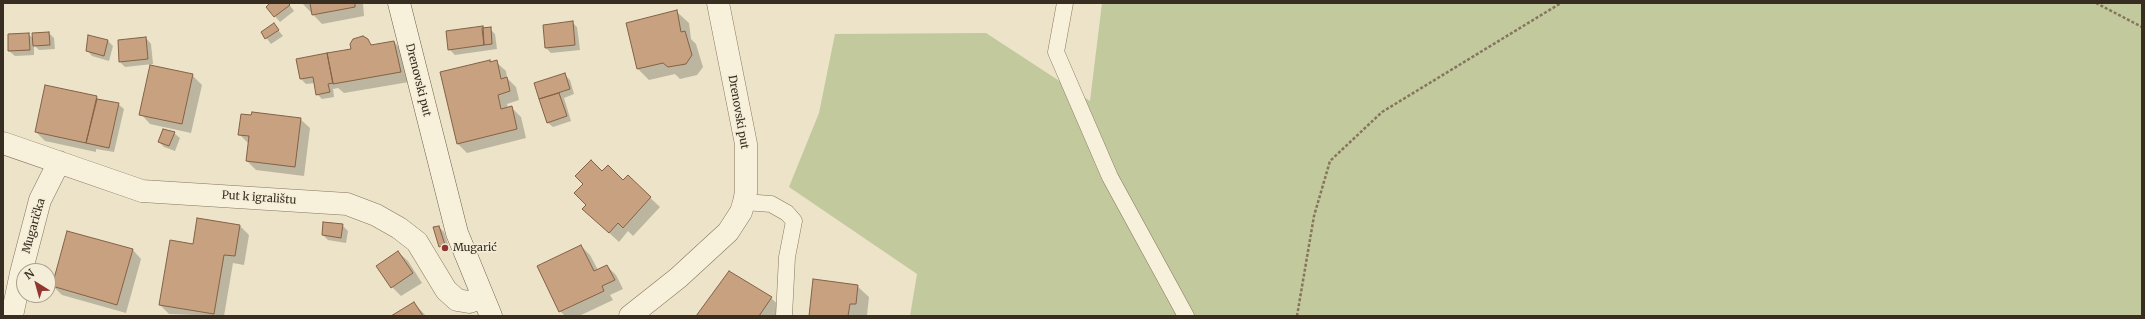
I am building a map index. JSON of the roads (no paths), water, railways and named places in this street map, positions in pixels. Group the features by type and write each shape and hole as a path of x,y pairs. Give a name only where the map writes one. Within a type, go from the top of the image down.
{"street":[{"name":"Drenovski put","path":"399,3 457,233 488,311"},
{"name":"Drenovski put","path":"630,316 678,278 728,232 744,202 746,192 746,144 718,3"},
{"name":"Put k igralištu","path":"3,143 142,191 347,204 376,215 399,228 417,242 446,290 457,300 469,302 488,311"},
{"name":"Mugarička","path":"12,316 20,273 40,200 59,162"}],"lane":[{"path":"1065,3 1056,52 1110,177 1186,316"},
{"path":"744,202 771,204 787,213 794,221 787,256 784,316"}],"place":[{"name":"Mugarić","path":"445,248"}]}
